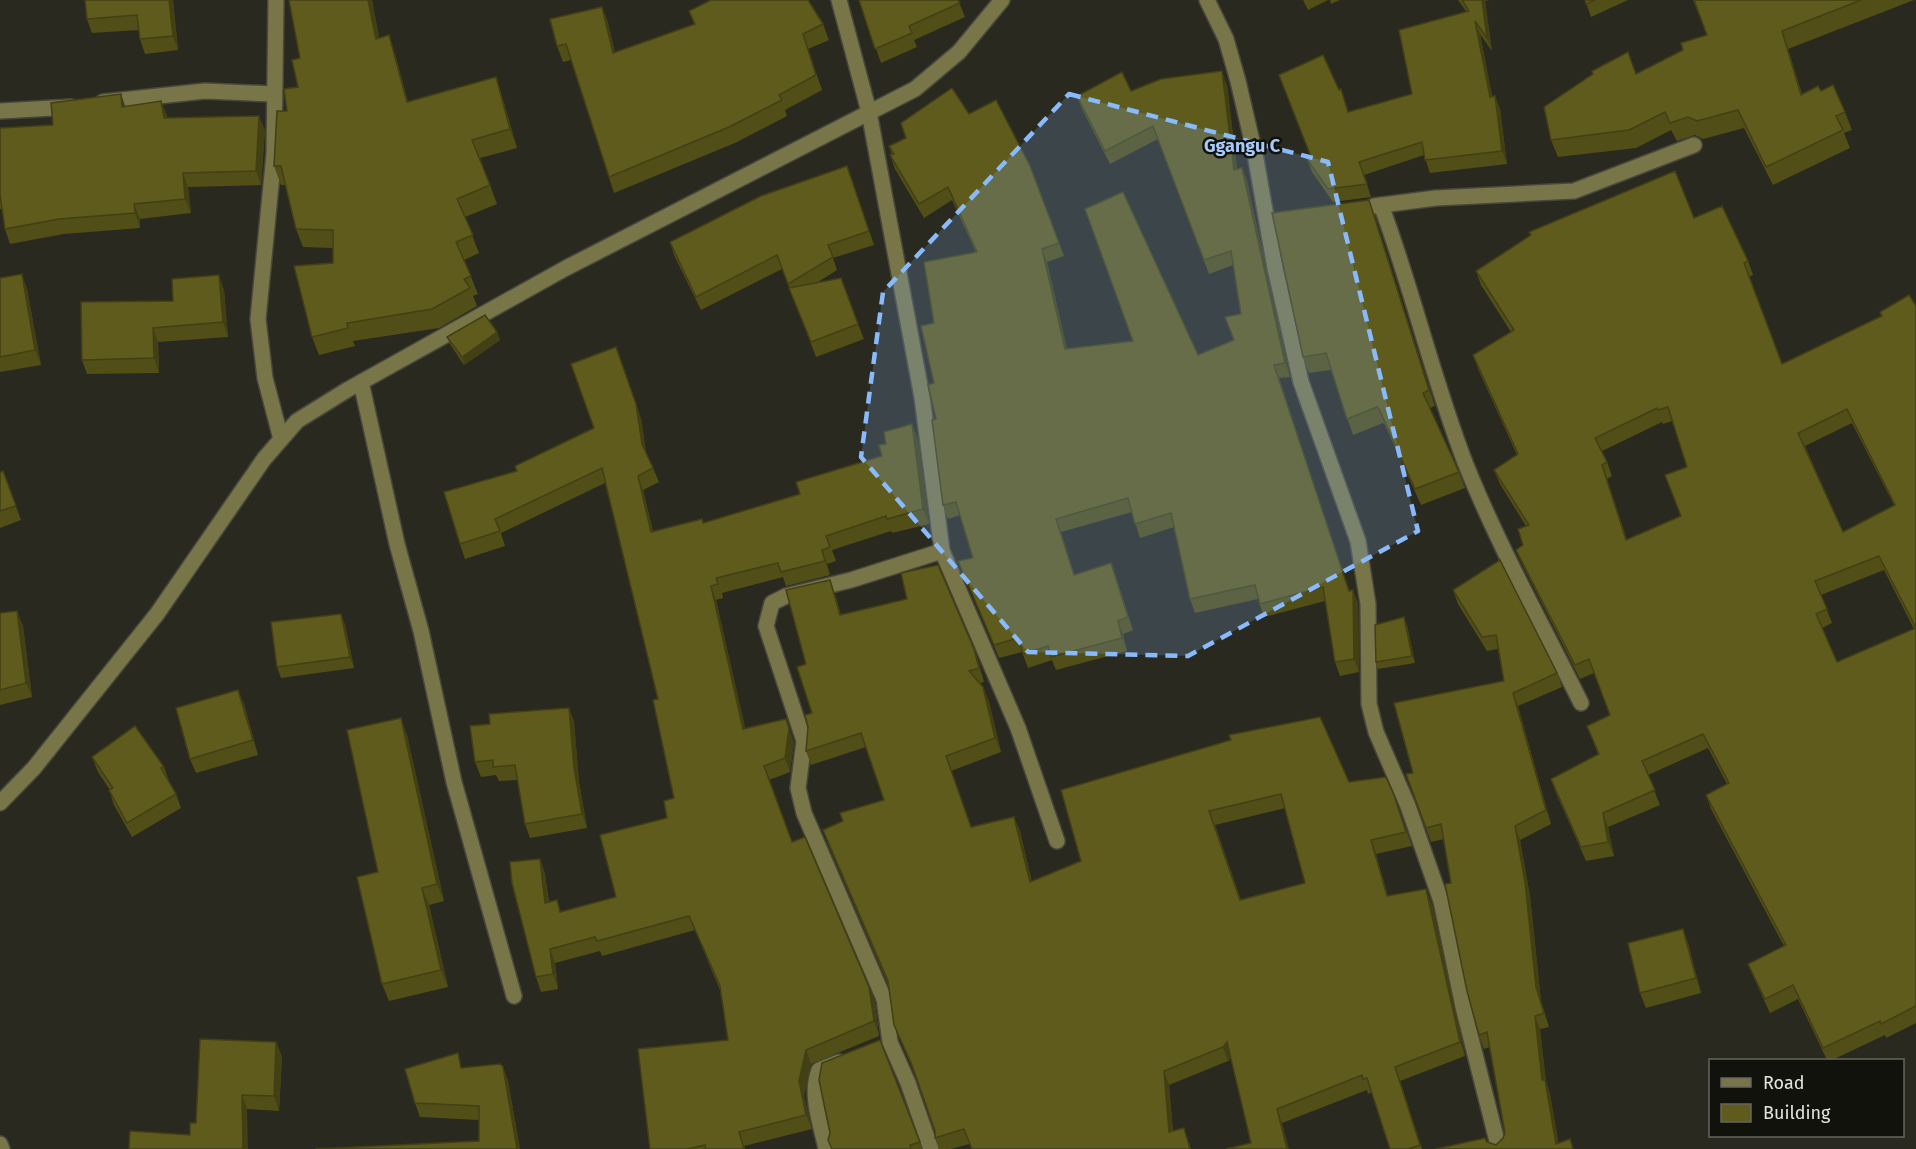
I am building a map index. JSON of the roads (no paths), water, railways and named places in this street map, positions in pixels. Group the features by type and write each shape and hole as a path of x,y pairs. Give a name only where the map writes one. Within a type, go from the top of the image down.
{"street":[{"path":"276,0 274,154 258,319 265,378 281,439"},
{"path":"839,0 869,112 922,397 942,550 1018,728 1057,841"},
{"path":"0,803 34,768 157,614 264,459 297,421 361,382 566,268 915,89 959,52 1002,0"},
{"path":"1207,0 1226,39 1238,81 1272,220 1301,382 1358,541 1368,604 1369,704 1376,732 1408,807 1441,901 1463,1006 1499,1149"},
{"path":"0,111 63,108 179,92 274,94"},
{"path":"1357,208 1436,198 1574,191 1694,145"},
{"path":"1381,205 1402,261 1443,402 1467,467 1500,544 1581,704"},
{"path":"361,382 397,544 421,631 454,782 514,996"},
{"path":"931,1149 908,1083 885,1044 885,999 804,813 798,788 804,741 766,626 772,603 786,596 851,580 942,550"},
{"path":"826,1149 814,1094 815,1081 819,1070 849,1058"},
{"path":"0,1144 2,1149"}],"district":[{"name":"Ggangu C","path":"1242,146"}]}
